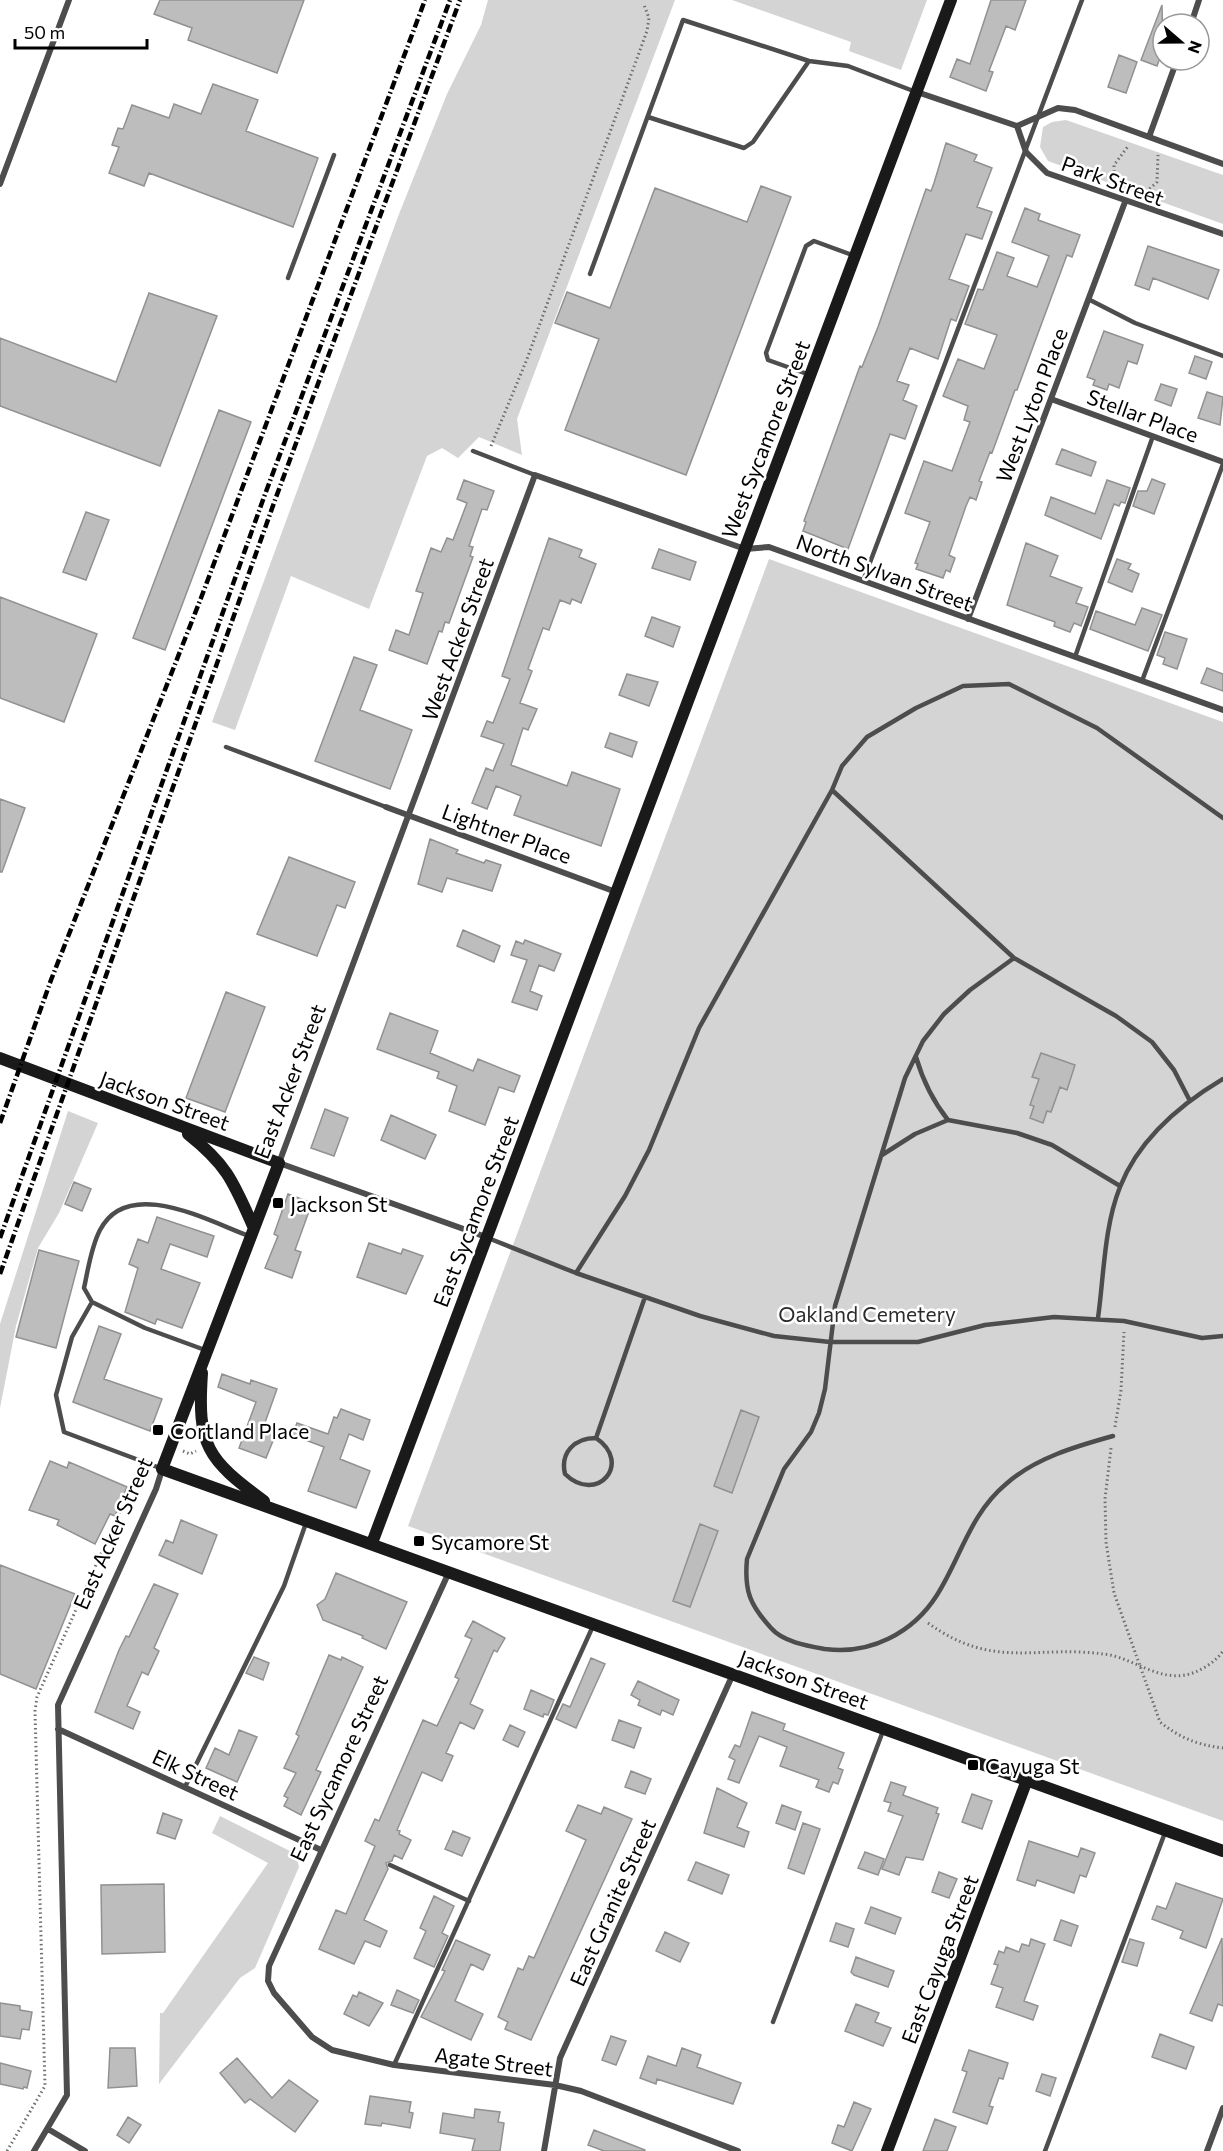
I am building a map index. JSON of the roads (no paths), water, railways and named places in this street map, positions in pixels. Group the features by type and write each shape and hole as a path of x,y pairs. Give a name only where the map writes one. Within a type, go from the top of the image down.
{"street":[{"path":"0,184 69,0"},
{"name":"West Sycamore Street","path":"616,892 951,0"},
{"path":"1149,137 1173,72"},
{"path":"916,92 1017,126 1058,108 1076,110 1223,164"},
{"name":"Park Street","path":"1017,126 1026,152 1047,173 1125,202 1223,234"},
{"name":"West Lyton Place","path":"968,619 1125,202"},
{"name":"Stellar Place","path":"1051,399 1223,463"},
{"name":"North Sylvan Street","path":"535,475 745,549 769,547 1223,710"},
{"name":"West Acker Street","path":"410,815 535,475"},
{"name":"Lightner Place","path":"386,807 616,892"},
{"name":"East Acker Street","path":"34,2151 67,2095 58,1729 61,1696 156,1489 251,1231 279,1163 410,815"},
{"name":"East Sycamore Street","path":"372,1543 616,892"},
{"name":"Jackson Street","path":"0,1058 177,1126 486,1237"},
{"path":"177,1126 214,1154 233,1180 251,1231"},
{"path":"205,1356 200,1403 204,1439 220,1466 275,1508"},
{"path":"162,1469 372,1543"},
{"name":"Jackson Street","path":"372,1543 1223,1851"},
{"name":"East Sycamore Street","path":"268,1981 269,1966 450,1572"},
{"name":"East Granite Street","path":"544,2151 560,2058 734,1674"},
{"name":"Elk Street","path":"58,1729 321,1850"},
{"name":"East Cayuga Street","path":"887,2151 1027,1780"},
{"name":"Agate Street","path":"268,1981 273,1993 312,2037 349,2056 394,2065 555,2085 581,2091 738,2151"},
{"path":"1207,2151 1223,2108"},
{"path":"48,2129 85,2151"}],"lane":[{"path":"863,581 1082,0"},
{"path":"590,274 683,20 809,61 848,66 916,92"},
{"path":"648,117 744,148 753,142 809,61"},
{"path":"288,278 334,155"},
{"path":"810,375 768,360 766,353 806,246 814,241 855,256"},
{"path":"1089,300 1135,323 1223,356"},
{"path":"1075,657 1154,436"},
{"path":"474,452 535,475"},
{"path":"1142,681 1223,463"},
{"path":"576,1273 626,1196 649,1150 703,1019 832,790 842,766 867,737 916,708 963,686 1009,684 1097,728 1223,818"},
{"path":"226,747 386,807"},
{"path":"832,790 1014,958 1116,1016 1152,1041 1174,1070 1189,1099"},
{"path":"1014,958 970,990 944,1014 923,1041 905,1078 835,1306 825,1389 819,1413 811,1432 784,1469 747,1559 746,1572 751,1605 774,1632 802,1645 837,1650 872,1646 896,1636 920,1617 937,1595 976,1517 994,1494 1008,1481 1074,1446 1113,1436"},
{"path":"916,1056 934,1104 948,1120"},
{"path":"1098,1318 1111,1223 1120,1186 1165,1121 1189,1099 1223,1079"},
{"path":"881,1155 915,1134 948,1120 1017,1133 1052,1145 1120,1186"},
{"path":"205,1356 92,1302 84,1288 99,1231 114,1210 145,1202 163,1204 251,1231"},
{"path":"486,1237 576,1273 700,1316 774,1336 830,1342 918,1342 986,1325 1054,1317 1124,1321 1202,1338 1223,1336"},
{"path":"596,1438 645,1297"},
{"path":"92,1302 72,1337 56,1395 64,1432 162,1469"},
{"path":"596,1438 610,1452 613,1461 611,1470 598,1484 578,1485 565,1474 565,1456 568,1449 580,1441 596,1438"},
{"path":"185,1787 284,1586 307,1520"},
{"path":"394,2065 594,1624"},
{"path":"773,2022 884,1729"},
{"path":"1045,2151 1166,1830"},
{"path":"390,1865 469,1901"}],"railway":[{"path":"0,1123 51,980 201,598 425,0"},
{"path":"0,1238 264,497 450,0"},
{"path":"0,1274 275,500 460,0"}],"place":[{"name":"Jackson St","path":"278,1203"},
{"name":"Cortland Place","path":"158,1430"},
{"name":"Sycamore St","path":"419,1541"},
{"name":"Cayuga St","path":"973,1765"}],"park label":[{"name":"Oakland Cemetery","path":"867,1313"}]}
